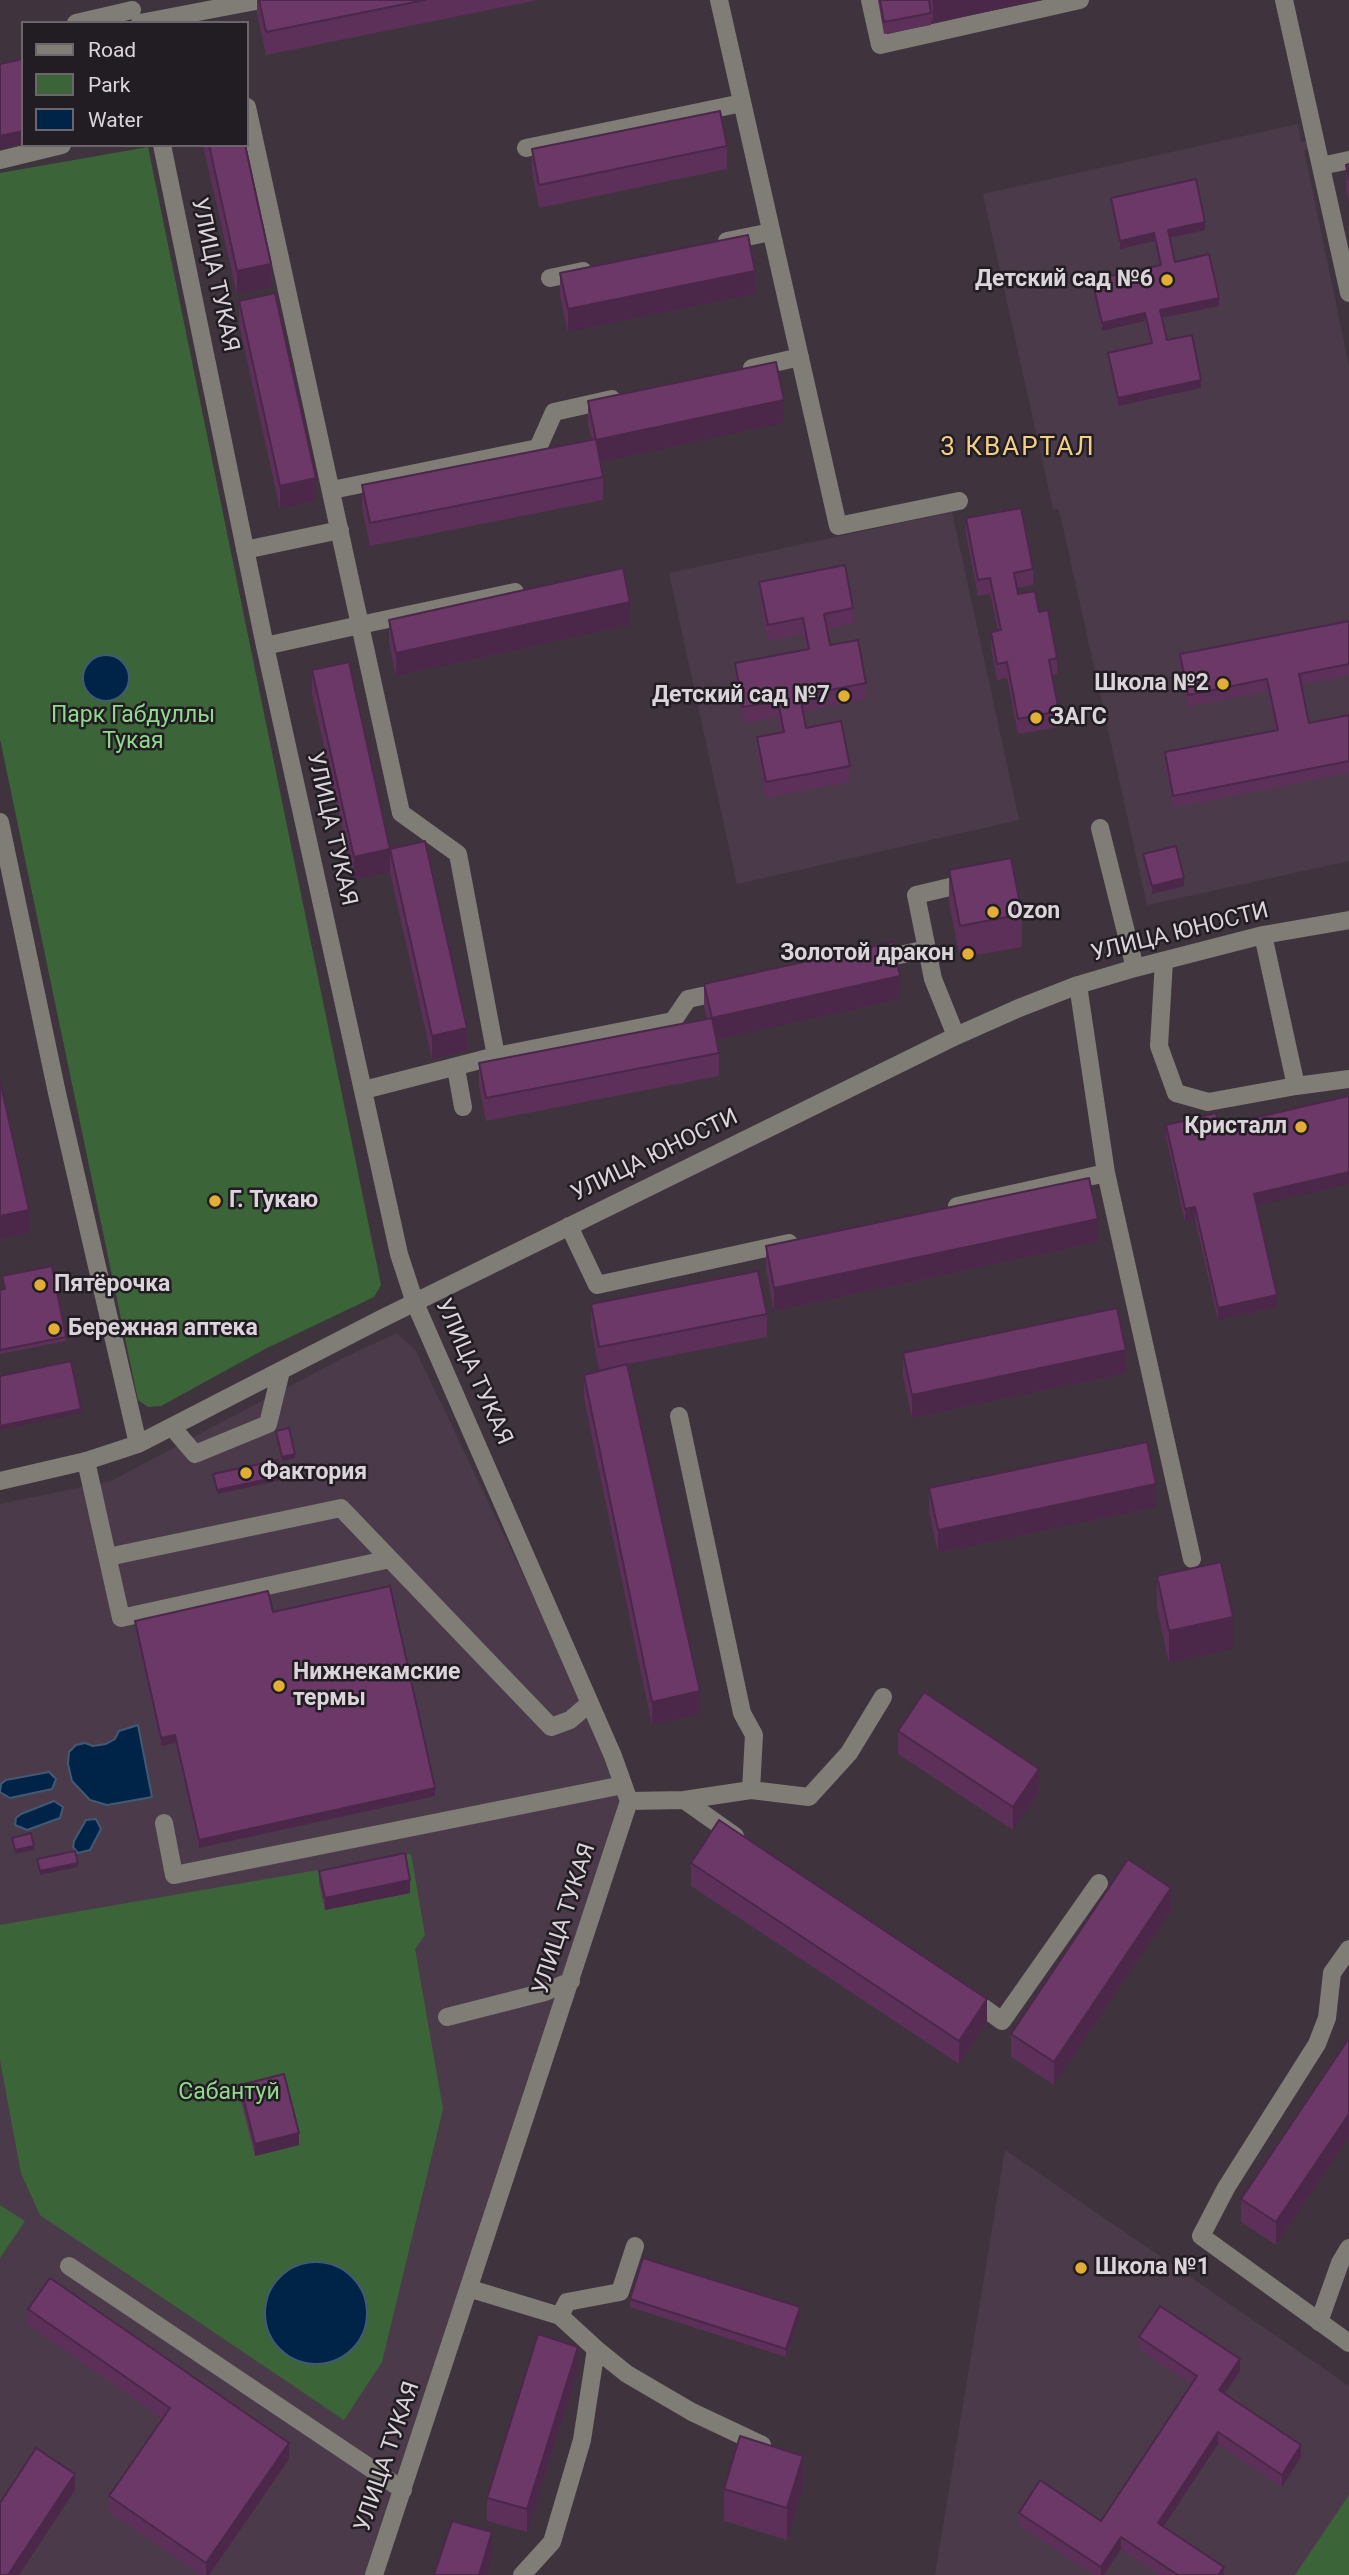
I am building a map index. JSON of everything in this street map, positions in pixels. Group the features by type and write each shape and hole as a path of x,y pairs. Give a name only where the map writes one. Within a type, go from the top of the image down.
{"street":[{"path":"89,21 134,14 226,15 261,0"},
{"path":"719,0 838,526 959,501"},
{"path":"870,0 880,45 1080,0"},
{"path":"1284,0 1349,293"},
{"path":"526,148 742,103"},
{"path":"248,112 401,813 458,854 496,1056"},
{"path":"0,160 54,147"},
{"name":"УЛИЦА ТУКАЯ","path":"162,147 265,646 400,1255 415,1303 590,1703 626,1793 571,1981 374,2575"},
{"path":"1321,166 1349,160"},
{"path":"706,245 771,232"},
{"path":"551,278 603,267"},
{"path":"732,372 800,357"},
{"path":"332,491 538,448 554,412 636,394"},
{"path":"245,550 340,530"},
{"path":"265,646 534,588"},
{"path":"0,822 57,1093 138,1444"},
{"path":"1101,828 1135,968"},
{"path":"956,1036 933,979 916,895 992,877"},
{"name":"УЛИЦА ЮНОСТИ","path":"0,1481 86,1461 138,1444 569,1226 956,1036 1077,985 1263,935 1349,920"},
{"path":"1263,935 1296,1086"},
{"path":"848,966 927,949"},
{"path":"1164,961 1159,1046 1176,1093 1208,1102 1349,1079"},
{"path":"1077,985 1129,1308 1159,1440 1192,1559"},
{"path":"364,1090 496,1056 673,1021 688,999 741,988"},
{"path":"456,1068 463,1108"},
{"path":"945,1209 1106,1173"},
{"path":"569,1226 597,1286 811,1238"},
{"path":"172,1427 195,1454 268,1424 281,1371"},
{"path":"679,1416 742,1713 754,1735 751,1790"},
{"path":"86,1461 121,1618 390,1559"},
{"path":"108,1557 341,1508 551,1727 570,1720 590,1703"},
{"path":"164,1823 174,1875 626,1793 684,1801 751,1790 810,1797 849,1753 883,1697"},
{"path":"684,1801 752,1848"},
{"path":"957,1989 1002,2021 1099,1883"},
{"path":"1349,1949 1332,1973 1327,2018 1317,2044 1226,2188 1201,2236 1349,2343"},
{"path":"447,2017 545,1992 571,1981"},
{"path":"560,2316 567,2302 620,2292 635,2246"},
{"path":"1319,2322 1340,2263 1349,2248"},
{"path":"69,2266 402,2490"},
{"path":"471,2288 560,2316 627,2374 740,2437 776,2450"},
{"path":"522,2575 552,2542 582,2440 596,2349"}],"shaded area":[{"path":"1298,124 1301,142 1313,140 1314,148 1304,150 1349,366 1349,861 1147,905 1059,509 1053,509 983,194"},
{"name":"Детский сад №7","path":"952,512 1019,820 737,884 669,573"},
{"path":"397,1333 416,1351 601,1738 622,1799 617,1822 365,2575 0,2575 0,1504 111,1481 343,1358"},
{"name":"Школа №1","path":"1005,2150 1349,2386 1349,2575 935,2575"}],"green space":[{"name":"Парк Габдуллы Тукая","path":"148,147 381,1285 374,1297 265,1349 161,1406 148,1407 138,1400 0,739 0,173"},
{"name":"Сабантуй","path":"411,1854 425,1935 415,1949 443,2109 382,2362 344,2420 40,2215 21,2173 0,2060 0,1925"},
{"path":"0,2205 25,2221 0,2258"},
{"path":"1349,2495 1349,2575 1295,2575"}],"water":[{"path":"106,655 122,662 129,678 122,694 106,701 90,694 83,678 90,662"},
{"path":"138,1725 152,1797 107,1805 90,1800 72,1781 68,1764 69,1752 76,1745 85,1743 93,1746 106,1744 115,1739 119,1731"},
{"path":"49,1772 56,1779 52,1789 10,1798 0,1792 1,1784 6,1780"},
{"path":"54,1801 63,1807 60,1818 27,1830 15,1825 16,1818 21,1814"},
{"path":"96,1819 101,1829 90,1850 78,1853 73,1847 74,1841 86,1820"},
{"path":"316,2262 335,2266 352,2277 363,2294 367,2313 363,2332 352,2349 335,2360 316,2364 297,2360 280,2349 269,2332 265,2313 269,2294 280,2277 297,2266"}],"building":[{"path":"259,0 425,0 266,32"},
{"path":"880,0 929,0 931,13 884,22"},
{"path":"21,59 21,131 0,136 0,64"},
{"path":"720,111 727,146 539,185 532,149"},
{"path":"209,147 245,147 271,264 237,271"},
{"path":"1196,179 1205,222 1168,230 1175,262 1209,254 1219,298 1160,310 1167,340 1192,335 1201,380 1118,398 1108,353 1152,343 1145,313 1102,323 1092,280 1161,265 1154,233 1120,241 1111,198"},
{"path":"748,235 755,271 568,309 560,273"},
{"path":"275,293 316,478 280,486 239,301"},
{"path":"776,362 784,400 596,440 588,401"},
{"path":"596,439 603,477 370,523 362,485"},
{"path":"1021,508 1033,569 1014,573 1018,594 1035,591 1039,612 1048,610 1057,658 1049,660 1059,711 1018,719 1007,662 997,664 991,632 1001,630 990,578 978,580 966,518"},
{"path":"845,565 853,608 824,614 830,645 858,640 866,683 800,696 806,728 841,721 850,766 766,782 757,737 784,732 778,701 743,707 735,663 809,649 803,618 768,625 759,582"},
{"path":"623,568 630,602 396,653 389,620"},
{"path":"1349,621 1349,664 1299,674 1309,723 1349,715 1349,761 1173,796 1165,752 1278,730 1267,679 1188,695 1180,654"},
{"path":"349,662 390,849 354,857 312,670"},
{"path":"425,841 467,1028 432,1036 390,849"},
{"path":"1176,846 1184,878 1152,886 1143,854"},
{"path":"1011,858 1022,914 960,926 949,870"},
{"path":"893,942 900,976 712,1018 704,984"},
{"path":"712,1018 719,1053 486,1098 479,1063"},
{"path":"0,1081 29,1210 0,1216"},
{"path":"1349,1096 1349,1172 1254,1194 1277,1295 1218,1308 1195,1207 1185,1209 1166,1125 1216,1113 1219,1126"},
{"path":"1089,1178 1098,1219 774,1288 766,1246"},
{"path":"52,1266 66,1337 0,1350 0,1290 5,1289 2,1276"},
{"path":"758,1271 767,1314 599,1347 591,1304"},
{"path":"1117,1308 1126,1350 912,1395 903,1353"},
{"path":"71,1361 81,1409 0,1426 0,1376"},
{"path":"627,1364 700,1691 652,1702 584,1375"},
{"path":"289,1428 295,1454 282,1457 276,1431"},
{"path":"1147,1442 1156,1484 938,1530 929,1488"},
{"path":"278,1460 282,1476 217,1490 213,1474"},
{"path":"1221,1562 1233,1617 1169,1631 1157,1576"},
{"name":"Нижнекамские термы","path":"390,1586 435,1788 199,1840 175,1735 161,1738 135,1621 268,1591 273,1612"},
{"path":"924,1692 1039,1769 1013,1807 898,1731"},
{"path":"719,1820 987,1999 959,2041 691,1863"},
{"path":"31,1833 34,1846 15,1850 12,1838"},
{"path":"75,1851 78,1863 40,1871 37,1859"},
{"path":"405,1853 410,1880 325,1898 319,1871"},
{"path":"1128,1859 1171,1888 1054,2062 1011,2034"},
{"path":"1349,2038 1349,2114 1276,2222 1241,2199"},
{"path":"284,2074 299,2133 255,2144 240,2085"},
{"path":"643,2258 800,2307 786,2349 630,2299"},
{"path":"50,2278 289,2443 206,2563 109,2496 170,2408 28,2309"},
{"path":"1160,2306 1240,2359 1219,2390 1301,2445 1282,2475 1218,2432 1158,2523 1224,2567 1218,2575 1178,2575 1121,2537 1101,2567 1019,2513 1040,2480 1101,2521 1197,2376 1139,2337"},
{"path":"538,2334 578,2347 527,2509 487,2498"},
{"path":"740,2436 803,2456 787,2508 724,2489"},
{"path":"36,2448 75,2474 8,2575 0,2575 0,2503"},
{"path":"452,2521 492,2532 479,2575 434,2575"}],"place":[{"name":"Детский сад №6","path":"1167,280"},
{"name":"Школа №2","path":"1223,684"},
{"name":"Детский сад №7","path":"844,696"},
{"name":"ЗАГС","path":"1036,718"},
{"name":"Ozon","path":"993,912"},
{"name":"Золотой дракон","path":"968,954"},
{"name":"Кристалл","path":"1301,1127"},
{"name":"Г. Тукаю","path":"215,1201"},
{"name":"Пятёрочка","path":"40,1285"},
{"name":"Бережная аптека","path":"54,1329"},
{"name":"Фактория","path":"246,1473"},
{"name":"Нижнекамские термы","path":"279,1686"},
{"name":"Школа №1","path":"1081,2268"}],"district":[{"name":"3 КВАРТАЛ","path":"1018,448"}]}
